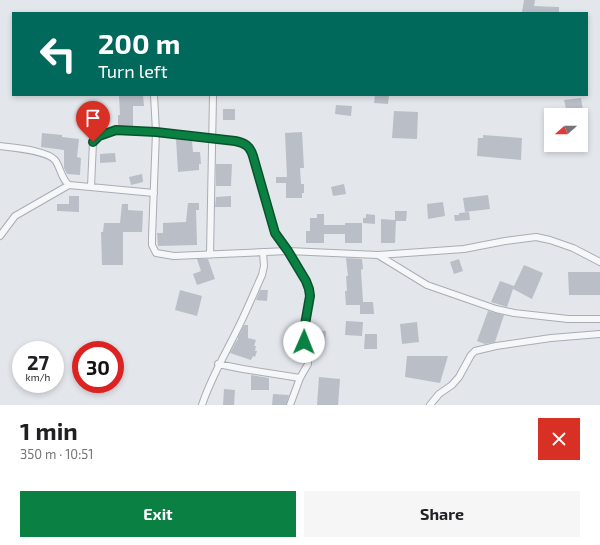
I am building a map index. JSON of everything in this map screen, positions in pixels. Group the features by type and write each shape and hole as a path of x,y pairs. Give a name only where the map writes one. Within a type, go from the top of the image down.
{"street":[{"path":"154,96 156,132 152,246 154,251 160,254 174,256 288,251 378,255 464,249 536,237 573,248 600,262"},
{"path":"210,255 213,96"},
{"path":"91,187 92,146 95,139 116,130 156,132 243,142 249,147 253,156 274,229 278,238 288,251 306,281 309,289 310,296 304,330 304,342 308,353 308,361 307,367 300,378 290,405"},
{"path":"0,146 43,153 52,158 56,162 69,185"},
{"path":"0,236 15,216 69,185 154,193"},
{"path":"202,405 218,364 236,333 262,275 264,266 263,252"},
{"path":"378,255 428,285 496,309 514,313 568,319 600,319"},
{"path":"430,405 439,394 452,385 459,377 470,355 475,352 496,346 551,338 600,334"},
{"path":"218,364 300,378"}],"building":[{"path":"524,0 535,0 534,6 559,7 559,12 522,12"},
{"path":"119,96 143,96 144,106 133,106 133,126 118,126 118,115 120,115"},
{"path":"375,96 389,96 388,104 374,103"},
{"path":"581,98 583,108 566,108 564,100"},
{"path":"336,105 352,106 351,116 335,114"},
{"path":"223,109 235,109 235,120 223,120"},
{"path":"394,111 418,112 417,139 392,138"},
{"path":"302,132 304,168 300,168 301,184 304,184 304,193 302,193 302,198 286,198 286,183 276,183 276,177 287,177 285,133"},
{"path":"42,133 62,135 62,137 79,139 77,157 81,158 80,175 67,174 64,168 64,150 41,147"},
{"path":"483,135 522,138 521,160 477,156 478,138 483,138"},
{"path":"176,139 192,141 193,152 200,152 201,164 199,164 199,170 178,172"},
{"path":"115,153 116,162 100,163 100,154"},
{"path":"216,164 232,164 231,186 216,186"},
{"path":"142,174 143,182 131,185 129,177"},
{"path":"344,184 346,194 333,196 331,187"},
{"path":"488,195 490,209 465,212 463,198"},
{"path":"69,196 79,196 79,212 57,211 57,204 69,204"},
{"path":"231,196 231,207 215,207 216,197"},
{"path":"443,202 445,216 428,219 427,204"},
{"path":"188,203 199,203 199,210 196,210 197,245 158,246 157,233 163,233 163,223 186,222"},
{"path":"122,204 128,204 128,210 143,211 142,232 123,232 123,265 102,265 101,232 103,232 104,223 120,223"},
{"path":"395,211 407,211 406,221 396,221 395,243 381,243 381,219 395,220"},
{"path":"469,212 470,220 455,221 454,215"},
{"path":"317,214 324,214 324,225 362,223 362,243 345,243 345,234 324,234 324,243 306,243 306,231 310,231 310,218 317,218"},
{"path":"366,214 375,215 375,224 363,223 363,218 366,218"},
{"path":"346,258 362,259 363,269 361,270 363,302 373,302 374,314 360,314 360,305 346,305 346,276 348,276"},
{"path":"197,259 208,259 215,279 197,285 193,274 201,271"},
{"path":"459,259 463,271 454,274 450,262"},
{"path":"524,265 543,273 532,299 513,289 507,307 491,302 500,281 514,286"},
{"path":"568,272 600,272 600,295 569,295"},
{"path":"180,290 202,296 197,316 175,310"},
{"path":"260,290 268,290 267,301 256,300"},
{"path":"488,311 504,315 495,342 485,344 477,341"},
{"path":"346,321 363,322 362,336 345,335"},
{"path":"417,322 419,342 402,344 400,324"},
{"path":"244,325 248,325 248,338 256,340 254,346 256,346 255,351 257,351 255,357 253,356 251,360 230,353 238,340"},
{"path":"309,330 326,331 325,342 309,341"},
{"path":"365,334 377,334 377,349 364,349"},
{"path":"407,356 448,356 440,383 405,377"},
{"path":"251,375 269,378 269,390 251,390"},
{"path":"319,377 340,379 338,405 317,405"},
{"path":"224,389 235,390 234,405 223,405"},
{"path":"273,394 289,395 286,405 272,405"}],"route":[{"path":"93,142 99,136 116,130 156,132 235,141 243,142 247,145 253,156 275,233 288,251 306,281 309,289 310,296 304,330 304,342"}]}
